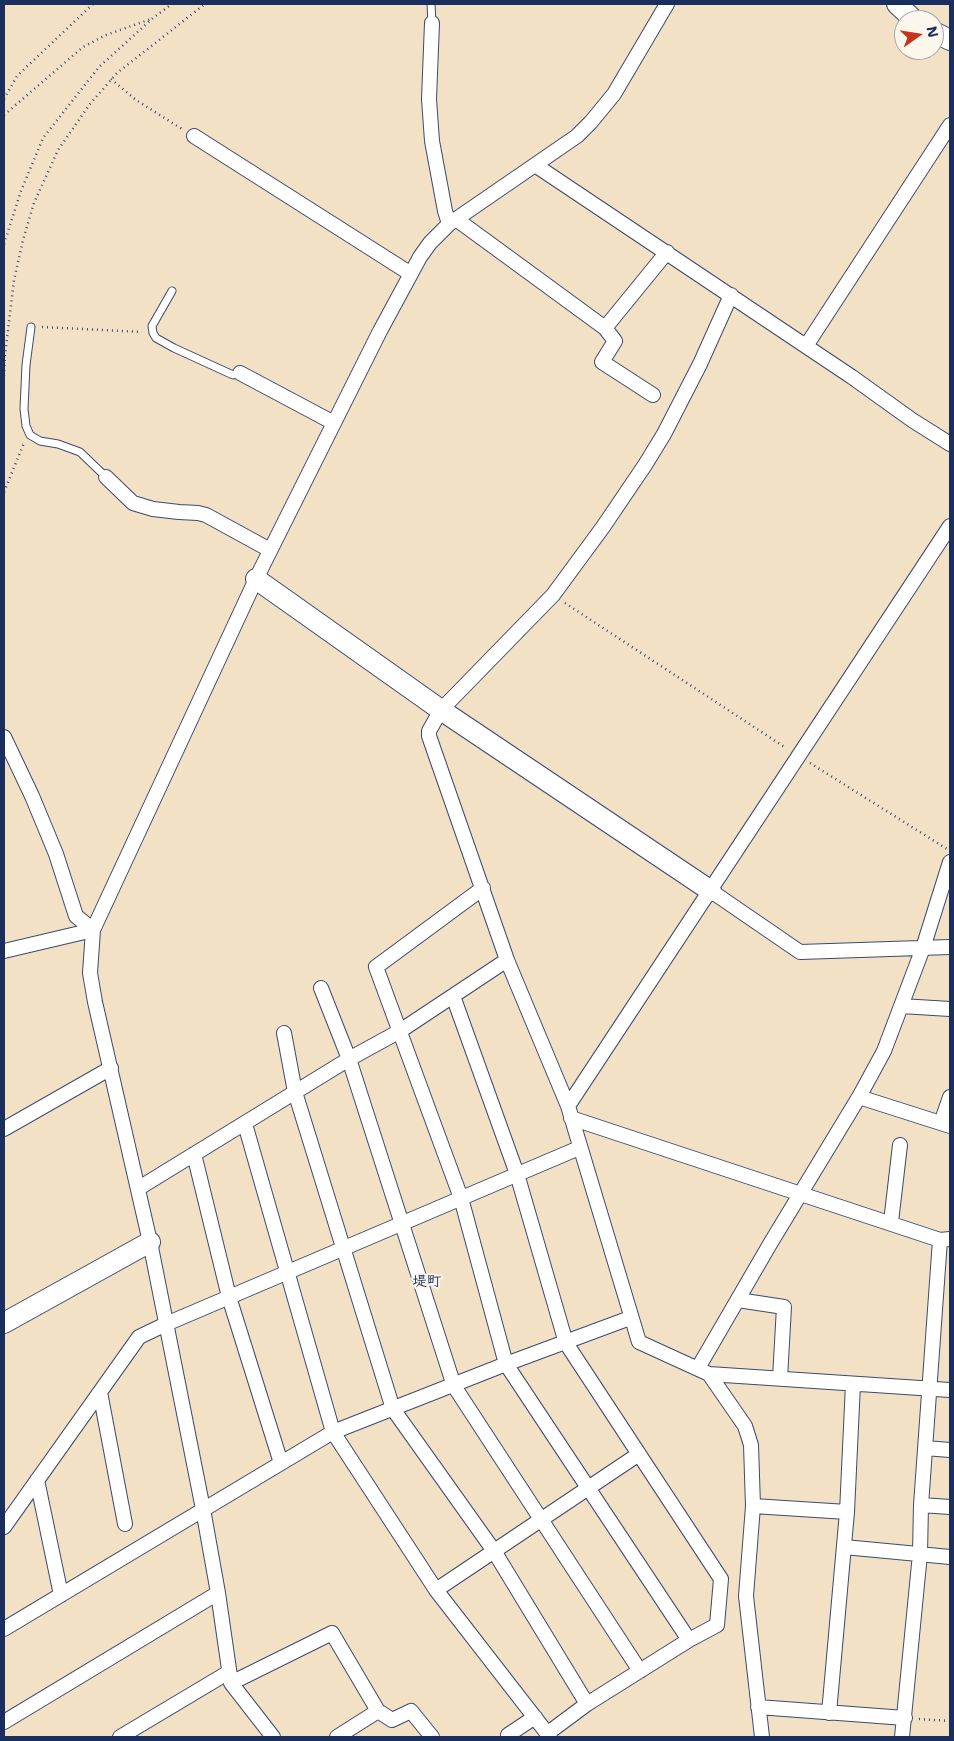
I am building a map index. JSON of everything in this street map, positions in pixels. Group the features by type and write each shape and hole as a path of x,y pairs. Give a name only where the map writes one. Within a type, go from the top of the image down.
{"street":[{"path":"273,1737 230,1678 218,1593 203,1509 150,1242 95,1002 90,973 93,930 270,550 411,274 430,243 452,221 577,136 614,94 667,4"},
{"path":"432,23 429,99 432,141 445,211 452,221 605,328 615,341 602,362 653,395"},
{"path":"806,346 950,125"},
{"path":"194,136 411,274"},
{"path":"535,165 950,444"},
{"path":"605,328 667,252"},
{"path":"731,295 700,364 664,434 603,527 553,595 441,710 429,730 429,736 507,960 569,1112 630,1318 639,1342 704,1371 950,1390"},
{"path":"240,373 334,422"},
{"path":"106,477 133,503 153,509 198,512 270,550"},
{"path":"569,1112 950,526"},
{"path":"256,579 441,710 800,952 950,947"},
{"path":"4,737 32,796 56,854 76,916 93,930"},
{"path":"704,1371 738,1300 884,1051 923,948 950,862"},
{"path":"482,888 376,967 461,1198 506,1364 689,1640"},
{"path":"4,951 93,930"},
{"path":"139,1188 349,1059 400,1031 507,960"},
{"path":"321,988 349,1059 454,1386 640,1671"},
{"path":"244,1124 333,1432 436,1590 549,1735 587,1704 689,1640 717,1625 721,1579 566,1343 517,1174 453,996"},
{"path":"901,1006 950,1009"},
{"path":"284,1033 295,1092 393,1409 494,1551 587,1704"},
{"path":"4,1129 111,1068"},
{"path":"859,1096 946,1124 950,1097"},
{"path":"569,1112 800,1194 945,1239 928,1389 920,1554 902,1737"},
{"path":"891,1222 900,1145"},
{"path":"4,1527 139,1337 579,1148"},
{"path":"194,1154 229,1297 281,1463"},
{"path":"4,1323 150,1242"},
{"path":"738,1300 784,1307 780,1378"},
{"path":"4,1629 333,1432 630,1318"},
{"path":"704,1371 745,1426 751,1445 752,1506 746,1596 762,1737"},
{"path":"829,1713 847,1512 853,1384"},
{"path":"100,1392 126,1524"},
{"path":"925,1448 950,1450"},
{"path":"436,1590 639,1454"},
{"path":"37,1480 62,1595"},
{"path":"921,1505 950,1507"},
{"path":"752,1506 847,1512"},
{"path":"844,1547 950,1557"},
{"path":"4,1722 218,1593"},
{"path":"120,1737 230,1678 332,1633 378,1711 392,1720 411,1711 432,1737"},
{"path":"758,1707 905,1718"},
{"path":"337,1737 378,1711"},
{"path":"509,1737 508,1735 535,1717"}],"lane":[{"path":"431,4 432,23"},
{"path":"172,291 152,326 156,338 233,376 240,373"},
{"path":"31,327 26,366 24,409 26,426 30,435 40,442 58,444 80,452 106,477"}],"path":[{"path":"4,99 17,76 93,4"},
{"path":"4,244 21,191 43,138 99,68 153,18 172,4"},
{"path":"4,376 14,280 22,240 34,203 58,150 90,104 111,79 131,61 205,4"},
{"path":"4,116 83,47 106,35 153,18"},
{"path":"111,79 136,100 194,136"},
{"path":"31,327 153,333"},
{"path":"4,492 24,443 30,435"},
{"path":"553,595 799,756 950,851"},
{"path":"905,1718 950,1721"}],"district":[{"name":"堤町","path":"427,1282"}]}
